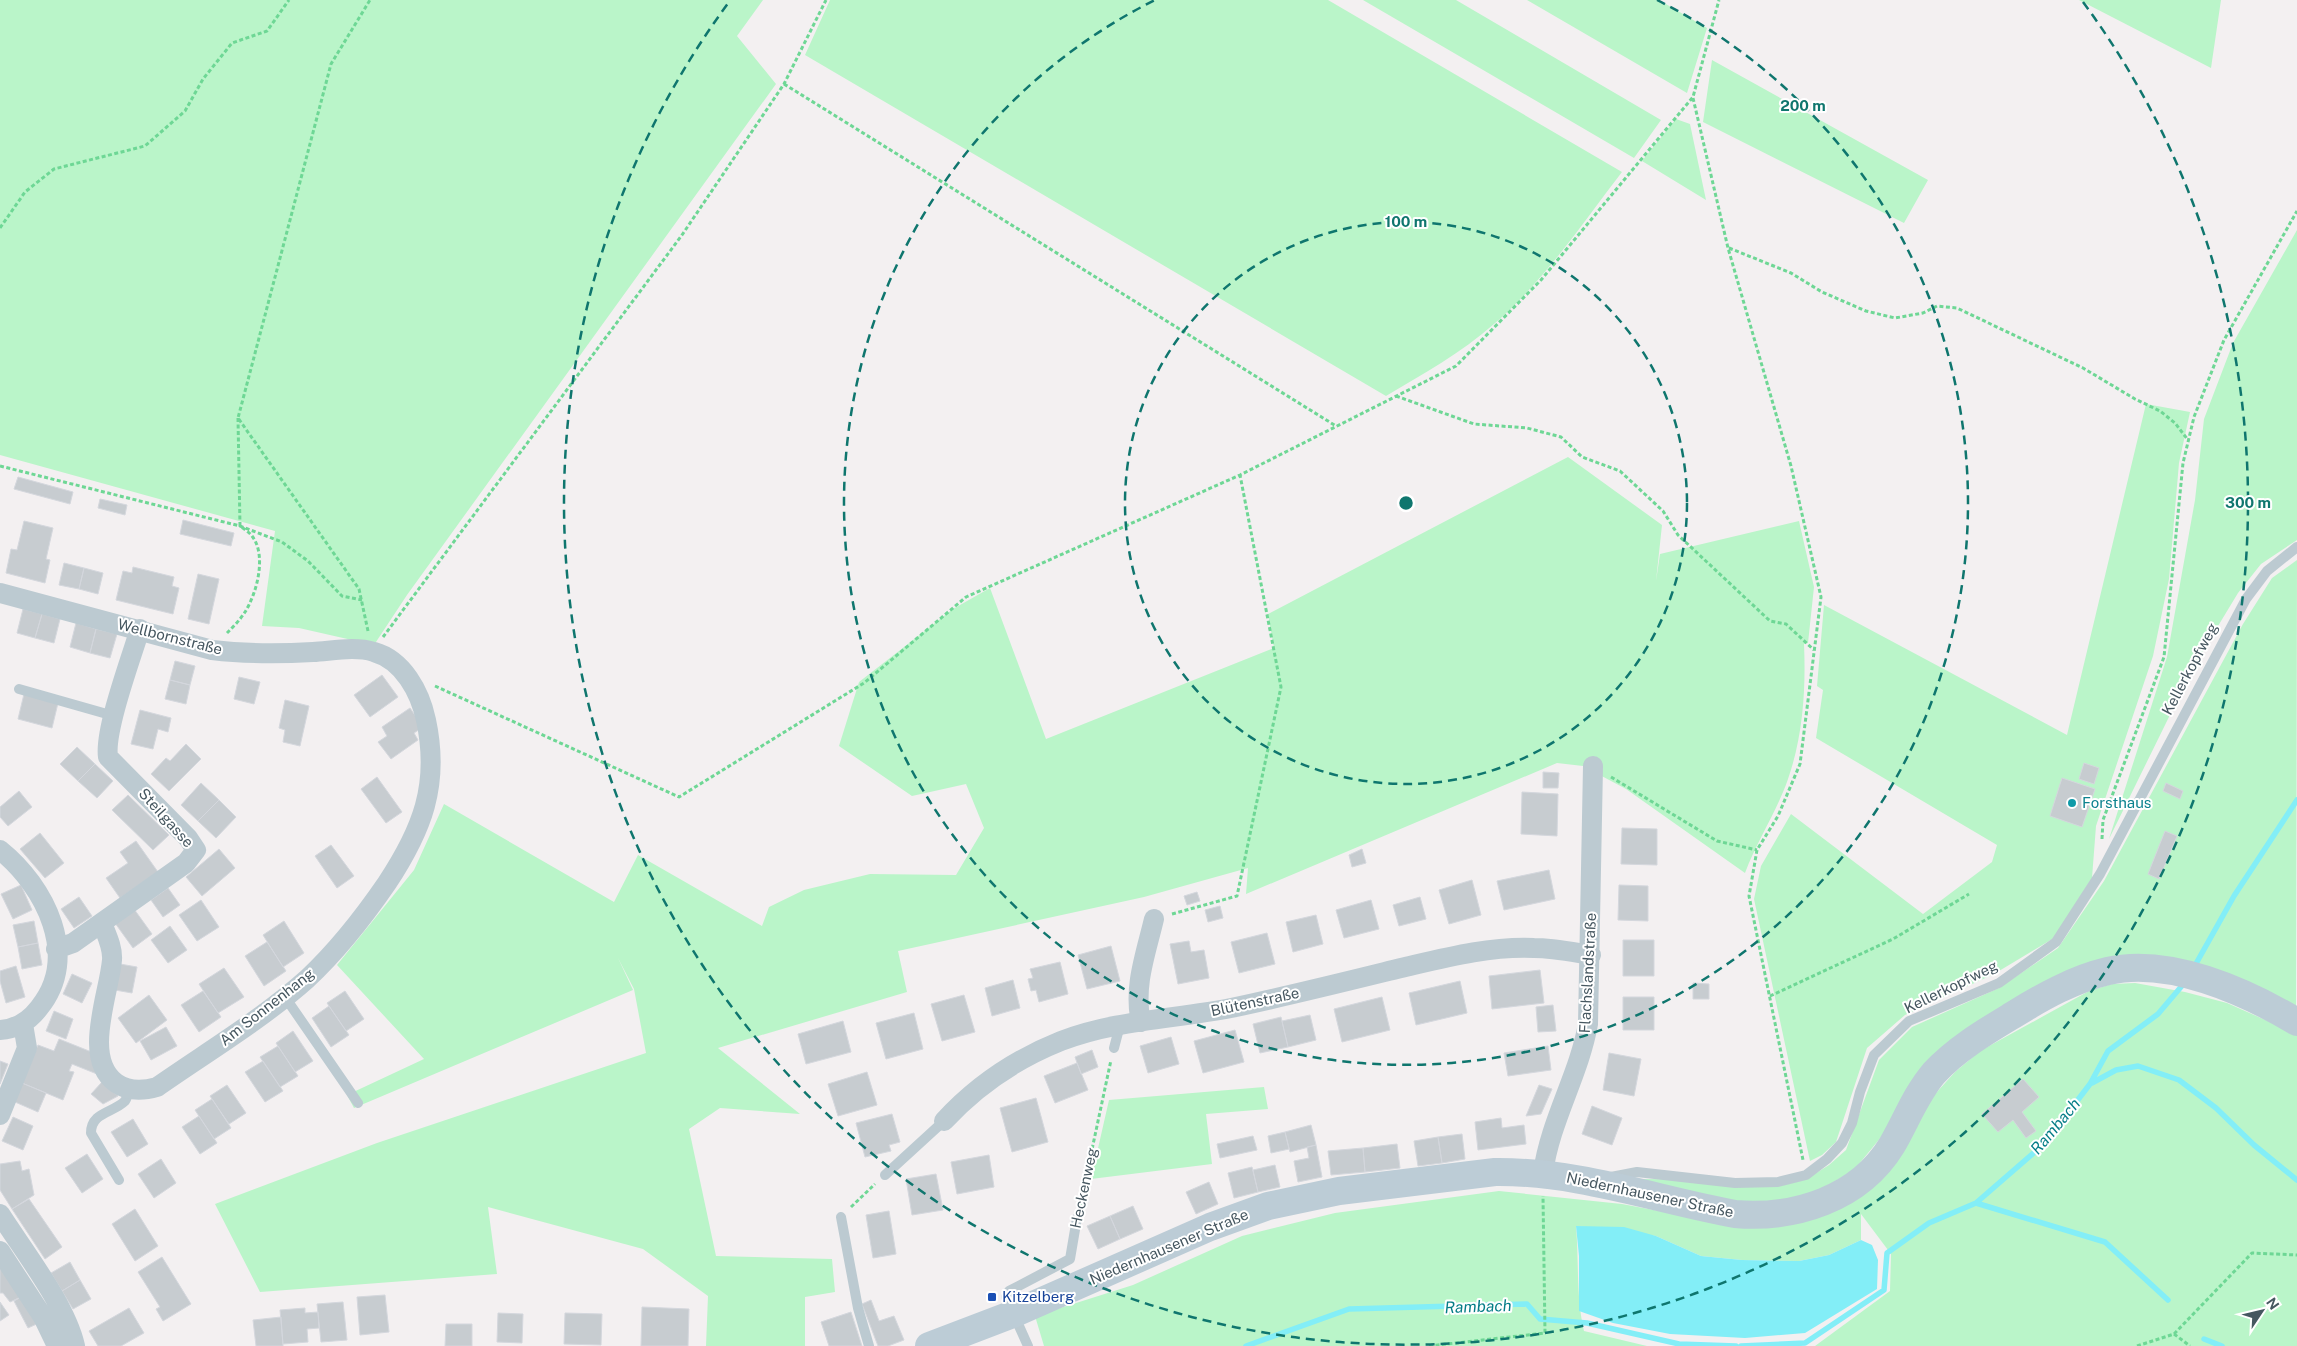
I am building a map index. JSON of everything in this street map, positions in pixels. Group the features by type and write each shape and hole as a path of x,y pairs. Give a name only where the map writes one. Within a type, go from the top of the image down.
{"main road":[{"name":"Niedernhausener Straße","path":"946,1343 1210,1227 1268,1206 1339,1191 1495,1172 1543,1173 1735,1214 1756,1216 1783,1214 1805,1209 1843,1192 1877,1164 1891,1146 1922,1090 1934,1073 1974,1040 2040,998 2085,978 2129,968 2154,968 2190,975 2244,995 2297,1022"}],"street":[{"name":"Wellbornstraße","path":"0,593 140,629 212,650 244,654 341,649 373,651"},
{"name":"Steilgasse","path":"56,949 73,944 186,863 196,850 188,838 108,757 107,748 114,716 140,629"},
{"name":"Am Sonnenhang","path":"128,1089 147,1090 157,1087 254,1021 285,997 330,956 369,909 395,871 424,816 430,785 428,731 424,710 415,689 403,672 391,660 373,651"},
{"name":"Flachslandstraße","path":"1543,1173 1551,1134 1584,1048 1589,1006 1591,954 1593,766"},
{"path":"0,850 32,882 39,894 50,917 56,949 55,971 50,990 34,1014 23,1024 8,1030 0,1030"},
{"path":"1141,1022 1137,1006 1138,987 1154,919"},
{"path":"102,923 110,942 112,958 102,1019 99,1055 101,1064 112,1080 128,1089"},
{"name":"Blütenstraße","path":"944,1121 962,1102 1009,1067 1062,1041 1120,1025 1196,1015 1251,1004 1459,955 1498,949 1535,948 1591,954"},
{"path":"0,1115 27,1048 23,1024"},
{"path":"0,1214 61,1308 75,1346"},
{"path":"0,1251 43,1317 57,1346"}],"lane":[{"name":"Kellerkopfweg","path":"1591,1182 1637,1172 1735,1184 1778,1182 1806,1175 1827,1159 1842,1143 1852,1123 1860,1092 1874,1055 1910,1021 1999,983 2056,942 2100,874 2246,599 2267,571 2297,548"},
{"path":"19,689 114,716"},
{"path":"285,997 358,1103"},
{"path":"1114,1048 1120,1025"},
{"path":"119,1180 91,1133 91,1128 98,1117 124,1101 128,1089"},
{"path":"885,1175 944,1121"},
{"path":"841,1217 858,1308 869,1346"},
{"name":"Heckenweg","path":"1013,1314 1006,1297 1009,1290 1070,1259 1077,1218"},
{"path":"1013,1314 1028,1346"}],"path":[{"path":"0,228 25,192 54,169 145,146 185,111 203,79 232,43 267,31 289,0"},
{"path":"212,650 246,611 255,588 260,564 258,548 252,536 240,526 238,418 331,64 370,0"},
{"path":"373,651 682,236 784,84 825,0"},
{"path":"403,672 679,797 760,745 864,683 966,597 1240,475 1456,366 1541,280 1693,97 1719,0"},
{"path":"784,84 1337,426"},
{"path":"1693,97 1728,248 1791,466 1821,597 1800,764 1778,816 1757,850 1749,896 1806,1175"},
{"path":"2100,874 2103,820 2164,657 2184,463 2194,417 2224,340 2297,211"},
{"path":"1728,248 1791,273 1822,292 1866,310 1895,318 1923,312 1937,306 1957,308 2083,368 2135,399 2160,411 2175,423 2189,441"},
{"path":"1396,396 1474,424 1527,428 1561,437 1582,457 1620,471 1663,511 1678,535 1770,621 1786,624 1814,650"},
{"path":"238,418 359,589 373,651"},
{"path":"0,466 240,526 282,542 308,561 342,596 362,600"},
{"path":"1154,919 1237,896 1282,687 1240,475"},
{"path":"1593,766 1717,841 1757,850"},
{"path":"1770,996 1893,939 1969,894"},
{"name":"Heckenweg","path":"1077,1218 1114,1048"},
{"path":"1429,1346 1545,1333 1543,1173"},
{"path":"841,1217 885,1175"},
{"path":"2137,1346 2174,1334 2252,1253 2297,1255"},
{"path":"2174,1334 2190,1346"}],"green space":[{"path":"0,0 763,0 737,36 776,84 407,595 374,645 299,628 262,626 275,531 0,455"},
{"path":"830,0 1328,0 1622,172 1546,271 1512,307 1481,335 1441,363 1386,396 805,55"},
{"path":"1363,0 1456,0 1661,120 1634,158"},
{"path":"1527,0 1659,0 1707,28 1687,93"},
{"path":"2079,0 2221,0 2211,68"},
{"path":"1712,60 1928,180 1904,223 1703,122"},
{"path":"1676,119 1690,124 1706,200 1642,161"},
{"path":"2297,230 2297,540 2261,564 2238,593 2195,664 2109,839 2167,657 2195,500 2204,419 2233,343"},
{"path":"2146,404 2190,412 2179,463 2169,579 2153,656 2096,826 2092,878 2054,938 1994,974 1905,1015 1867,1048 1836,1142 1822,1155 1810,1161 1754,899 1761,866 1791,814 1923,914 1992,862 1997,845 1816,738 1823,690 1817,686 1824,605 2067,735"},
{"path":"1568,457 1662,525 1656,581 1660,554 1799,521 1814,587 1808,643 1804,644 1804,695 1800,729 1788,779 1745,873 1626,789 1583,766 1557,763 1246,894 1248,868 1144,897 898,951 907,992 718,1048 800,1114 720,1108 689,1129 716,1256 832,1259 835,1292 805,1297 805,1346 706,1346 708,1296 643,1249 488,1207 497,1274 260,1292 215,1204 377,1143 646,1053 634,989 618,958 633,990 354,1108 347,1095 424,1059 337,965 414,870 444,804 614,902 638,855 762,926 769,907 804,890 870,874 956,875 984,828 966,784 912,796 839,746 859,682 953,609 990,588 1046,739 1274,648 1268,614"},
{"path":"2297,560 2296,1007 2208,971 2036,990 1882,1136 1854,1170 1820,1190 1781,1201 1736,1202 1638,1179 1805,1180 1829,1165 1846,1150 1879,1060 1912,1027 1999,988 2058,948 2104,881 2243,624 2272,578"},
{"path":"2135,983 2185,992 2227,1003 2297,1034 2297,1346 1815,1346 1890,1291 1891,1254 1861,1214 1861,1240 1829,1255 1799,1261 1742,1260 1701,1256 1656,1236 1576,1226 1579,1292 1584,1331 1647,1346 1044,1346 1035,1316 1133,1285 1242,1236 1335,1213 1499,1191 1622,1204 1733,1225 1830,1210 1955,1072 1980,1051 2089,991 2112,984"},
{"path":"1264,1087 1268,1109 1206,1114 1212,1164 1091,1179 1109,1100"}],"water":[{"path":"1576,1226 1624,1227 1656,1236 1701,1256 1742,1260 1799,1261 1829,1255 1861,1240 1872,1245 1878,1260 1877,1289 1805,1333 1745,1338 1670,1334 1613,1323 1579,1311 1579,1256"}],"building":[{"path":"18,477 73,492 70,504 14,489"},
{"path":"100,499 127,505 125,515 98,508"},
{"path":"183,520 234,533 231,546 180,534"},
{"path":"24,521 53,528 46,559 50,560 45,583 6,573 11,549 17,550"},
{"path":"64,563 84,568 79,589 59,585"},
{"path":"133,567 174,577 172,586 179,588 173,614 116,600 123,571 132,573"},
{"path":"84,568 103,573 98,594 79,589"},
{"path":"198,574 219,579 209,624 188,619"},
{"path":"23,609 42,614 35,638 17,633"},
{"path":"42,614 60,619 54,643 35,638"},
{"path":"76,623 96,629 90,653 70,647"},
{"path":"96,629 117,634 110,658 90,653"},
{"path":"175,661 195,666 190,685 170,680"},
{"path":"382,675 398,697 370,717 354,695"},
{"path":"239,677 260,682 254,704 234,699"},
{"path":"170,680 190,685 186,704 165,699"},
{"path":"24,694 58,703 52,728 18,719"},
{"path":"285,700 309,706 300,746 283,742 285,730 279,728"},
{"path":"410,708 423,727 414,733 418,740 391,759 378,742 387,736 382,727"},
{"path":"140,710 171,718 168,732 158,729 153,749 131,744"},
{"path":"186,744 201,759 169,791 151,774 166,758 170,761"},
{"path":"77,747 95,764 78,781 60,764"},
{"path":"2084,763 2099,768 2094,784 2079,779"},
{"path":"95,764 113,781 97,798 78,781"},
{"path":"1543,772 1559,773 1558,788 1543,788"},
{"path":"377,777 402,812 386,823 361,789"},
{"name":"Forsthaus","path":"2062,778 2095,789 2082,827 2050,816"},
{"path":"201,783 219,800 198,821 181,805"},
{"path":"2166,783 2183,791 2180,799 2163,791"},
{"path":"19,791 32,807 8,826 0,817 0,807"},
{"path":"1522,792 1558,794 1557,836 1521,834"},
{"path":"128,795 169,835 153,850 112,810"},
{"path":"219,800 236,817 216,838 198,821"},
{"path":"1622,828 1657,829 1657,865 1621,864"},
{"path":"2165,831 2177,836 2159,879 2148,874"},
{"path":"40,833 64,863 45,878 20,849"},
{"path":"136,841 158,872 120,898 106,878 128,863 120,852"},
{"path":"331,845 354,876 337,888 315,856"},
{"path":"219,849 235,868 202,896 186,877"},
{"path":"1362,849 1366,863 1352,867 1349,855"},
{"path":"1549,870 1555,899 1504,910 1497,881"},
{"path":"1472,880 1481,915 1449,924 1439,890"},
{"path":"21,885 32,910 13,919 1,894"},
{"path":"1619,885 1648,886 1648,921 1618,920"},
{"path":"168,888 180,905 163,917 151,900"},
{"path":"1197,892 1200,901 1187,905 1184,896"},
{"path":"79,897 92,916 74,928 61,909"},
{"path":"1420,897 1426,919 1399,926 1393,905"},
{"path":"201,900 219,927 197,941 179,915"},
{"path":"1371,900 1379,929 1344,938 1336,910"},
{"path":"1220,906 1223,918 1208,922 1205,910"},
{"path":"134,909 152,934 133,948 115,923"},
{"path":"1316,915 1323,944 1293,952 1286,922"},
{"path":"34,921 38,943 18,947 13,925"},
{"path":"284,921 304,953 283,967 263,935"},
{"path":"170,926 187,950 168,963 151,940"},
{"path":"1267,933 1275,964 1239,973 1231,942"},
{"path":"1623,940 1654,940 1654,976 1623,976"},
{"path":"1189,941 1191,952 1204,950 1209,978 1178,984 1170,944"},
{"path":"267,942 286,971 264,986 245,956"},
{"path":"38,943 42,965 22,969 18,947"},
{"path":"1111,946 1120,981 1087,989 1078,955"},
{"path":"1060,962 1068,994 1039,1002 1036,990 1031,991 1028,979 1033,978 1030,969"},
{"path":"120,964 137,967 132,993 115,990"},
{"path":"16,966 25,997 6,1003 0,981 0,971"},
{"path":"224,968 244,997 218,1013 199,984"},
{"path":"1540,970 1544,1003 1492,1009 1489,976"},
{"path":"72,974 92,983 82,1003 63,994"},
{"path":"1013,980 1020,1008 992,1016 985,988"},
{"path":"1460,981 1467,1013 1416,1025 1409,993"},
{"path":"1693,983 1709,984 1709,999 1693,999"},
{"path":"203,991 221,1017 199,1032 181,1005"},
{"path":"345,991 364,1019 346,1031 327,1003"},
{"path":"149,995 167,1020 136,1043 118,1018"},
{"path":"964,995 975,1032 942,1041 931,1004"},
{"path":"1382,997 1390,1030 1342,1042 1334,1009"},
{"path":"1623,997 1654,997 1654,1030 1623,1030"},
{"path":"1553,1005 1556,1031 1538,1032 1536,1007"},
{"path":"329,1006 349,1035 331,1047 312,1018"},
{"path":"54,1011 73,1019 66,1039 46,1031"},
{"path":"914,1013 923,1049 886,1059 876,1023"},
{"path":"1310,1015 1316,1040 1288,1047 1282,1021"},
{"path":"1281,1017 1288,1047 1260,1053 1253,1024"},
{"path":"843,1021 851,1052 806,1064 798,1034"},
{"path":"166,1027 177,1046 151,1060 140,1041"},
{"path":"1235,1030 1244,1062 1203,1073 1194,1041"},
{"path":"293,1031 313,1061 295,1072 276,1043"},
{"path":"1171,1037 1179,1064 1148,1073 1140,1046"},
{"path":"59,1039 94,1053 97,1074 72,1064 69,1071 74,1072 63,1100 22,1083 38,1045 54,1051"},
{"path":"278,1046 298,1076 280,1087 260,1057"},
{"path":"1548,1046 1551,1070 1508,1076 1504,1053"},
{"path":"1092,1050 1098,1067 1081,1074 1075,1057"},
{"path":"1609,1053 1641,1059 1634,1096 1603,1090"},
{"path":"0,1061 8,1064 0,1084"},
{"path":"263,1061 283,1091 265,1102 245,1072"},
{"path":"1077,1063 1088,1090 1055,1103 1044,1076"},
{"path":"867,1072 877,1105 838,1116 828,1084"},
{"path":"2023,1079 2039,1097 2022,1112 2036,1131 2026,1138 2013,1120 1998,1132 1982,1114"},
{"path":"102,1082 118,1096 103,1104 91,1094"},
{"path":"22,1083 46,1093 38,1112 15,1102"},
{"path":"227,1085 246,1113 229,1124 210,1096"},
{"path":"1539,1085 1552,1089 1541,1114 1526,1116"},
{"path":"1036,1098 1048,1142 1012,1152 1000,1108"},
{"path":"212,1099 231,1128 214,1139 195,1110"},
{"path":"1592,1106 1622,1118 1612,1145 1582,1134"},
{"path":"892,1114 900,1142 889,1145 891,1151 865,1157 856,1123"},
{"path":"199,1116 217,1143 200,1154 182,1127"},
{"path":"13,1117 33,1126 23,1150 2,1141"},
{"path":"1501,1118 1502,1128 1524,1125 1526,1144 1478,1150 1475,1122"},
{"path":"133,1119 148,1144 127,1157 111,1132"},
{"path":"1311,1125 1316,1145 1290,1152 1285,1132"},
{"path":"1285,1132 1289,1149 1271,1153 1268,1136"},
{"path":"1462,1134 1465,1159 1442,1163 1438,1137"},
{"path":"1253,1136 1257,1150 1220,1158 1217,1144"},
{"path":"1438,1137 1442,1163 1418,1166 1414,1141"},
{"path":"1397,1144 1400,1168 1365,1172 1363,1148"},
{"path":"1316,1145 1322,1177 1298,1182 1294,1161 1309,1158 1307,1147"},
{"path":"1363,1148 1365,1172 1331,1175 1328,1151"},
{"path":"87,1154 103,1179 82,1193 65,1168"},
{"path":"989,1155 994,1187 957,1194 951,1162"},
{"path":"161,1159 176,1183 154,1198 138,1174"},
{"path":"20,1161 22,1171 29,1169 34,1195 12,1209 0,1190 0,1164"},
{"path":"1275,1165 1280,1187 1258,1192 1253,1170"},
{"path":"1252,1167 1258,1192 1234,1198 1228,1173"},
{"path":"936,1174 943,1210 912,1215 906,1179"},
{"path":"1209,1182 1218,1204 1196,1214 1186,1192"},
{"path":"29,1199 62,1247 45,1259 12,1209"},
{"path":"1133,1206 1143,1229 1120,1239 1110,1216"},
{"path":"135,1209 158,1246 135,1261 112,1224"},
{"path":"889,1211 896,1254 873,1258 866,1215"},
{"path":"1110,1216 1120,1239 1098,1249 1087,1226"},
{"path":"162,1257 191,1304 163,1321 156,1309 160,1307 138,1272"},
{"path":"70,1262 80,1280 62,1291 51,1273"},
{"path":"6,1265 27,1294 10,1302 3,1293 0,1293 0,1270"},
{"path":"80,1280 91,1299 73,1309 62,1291"},
{"path":"27,1294 41,1322 28,1328 14,1301"},
{"path":"385,1295 389,1332 360,1335 357,1297"},
{"path":"871,1300 879,1321 894,1316 904,1340 888,1346 878,1346 862,1304"},
{"path":"0,1302 9,1315 0,1321"},
{"path":"343,1302 347,1340 321,1342 317,1304"},
{"path":"642,1307 689,1309 688,1346 641,1346"},
{"path":"129,1308 144,1333 121,1346 98,1346 89,1331"},
{"path":"305,1308 305,1313 318,1312 319,1328 307,1329 308,1342 283,1344 280,1310"},
{"path":"851,1312 862,1346 829,1346 821,1322"},
{"path":"498,1313 523,1314 522,1343 497,1342"},
{"path":"565,1313 602,1314 601,1345 564,1344"},
{"path":"281,1317 283,1346 256,1346 253,1320"},
{"path":"446,1324 472,1324 472,1346 445,1346"}],"waterway":[{"name":"Rambach","path":"2193,969 2234,896 2297,800"},
{"name":"Rambach","path":"1741,1346 1805,1343 1884,1290 1887,1253 1929,1223 1976,1203 2044,1144 2090,1084 2108,1051 2158,1014 2186,981"},
{"path":"2092,1083 2116,1070 2138,1066 2179,1080 2216,1108 2254,1145 2297,1180"},
{"path":"1976,1203 2105,1242 2168,1300"},
{"name":"Rambach","path":"1246,1346 1349,1309 1527,1304 1540,1319 1587,1323 1679,1344 1736,1346"},
{"path":"2204,1339 2222,1346"}],"place":[{"name":"Forsthaus","path":"2072,803"},
{"name":"Kitzelberg","path":"992,1297"}]}
